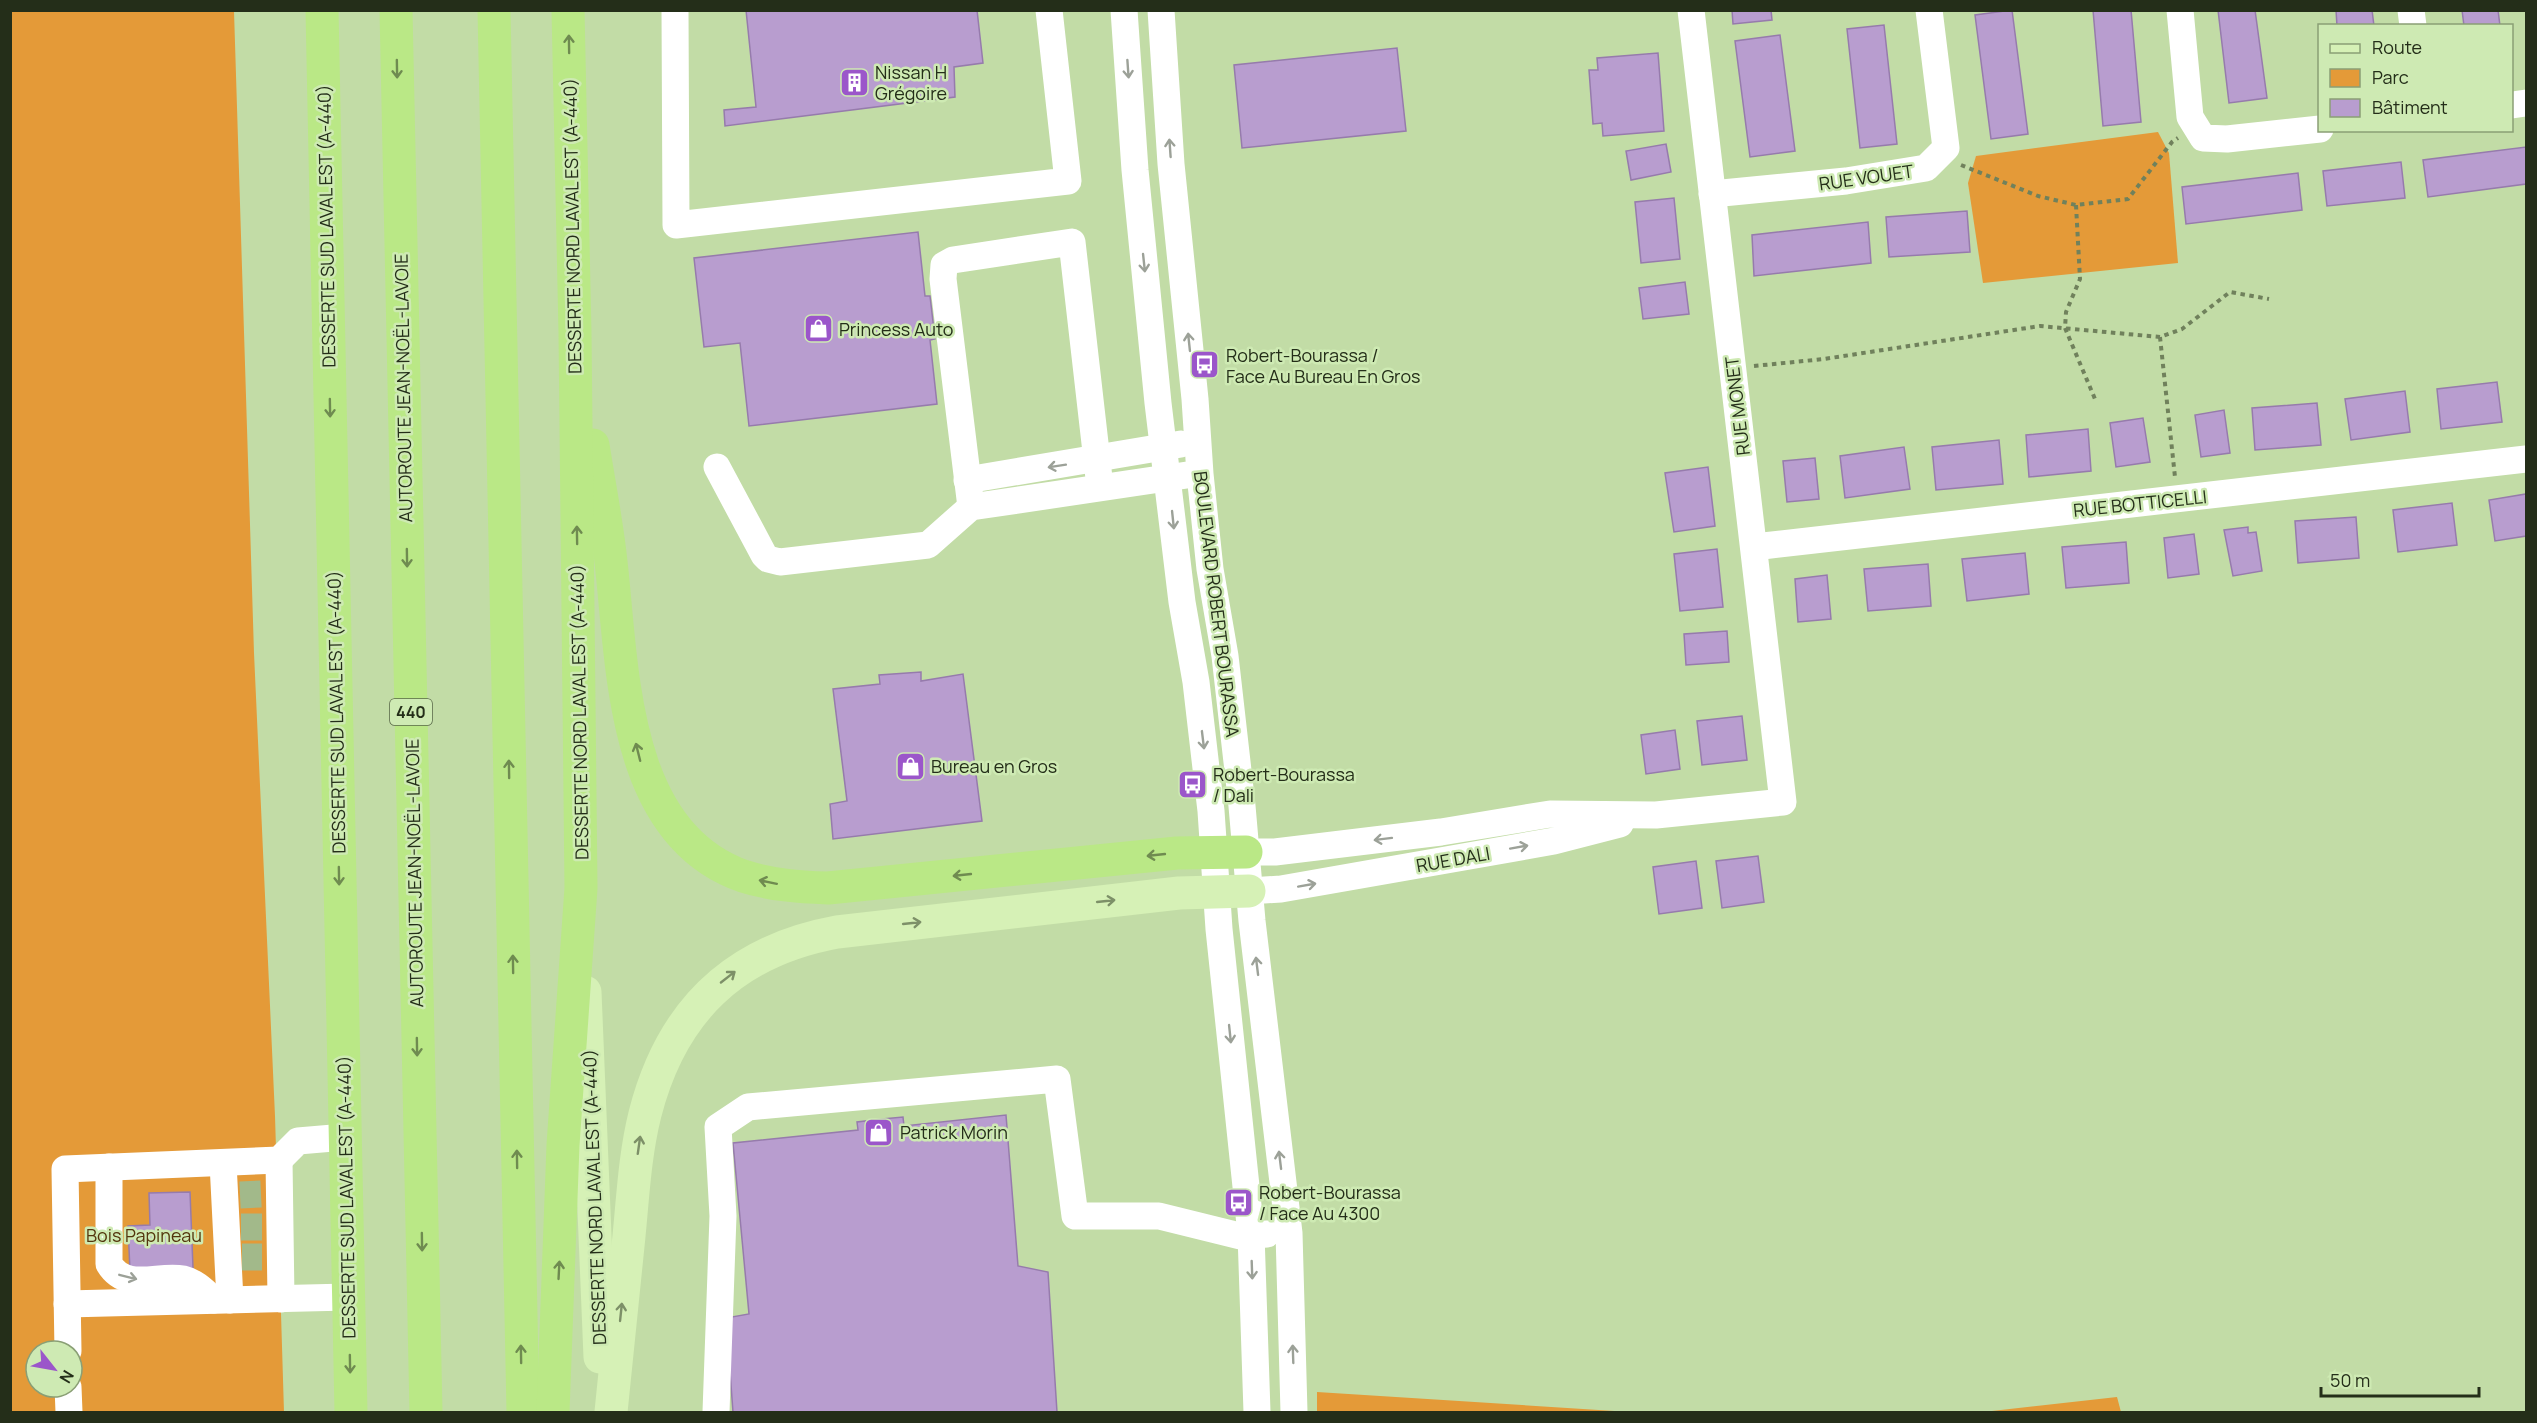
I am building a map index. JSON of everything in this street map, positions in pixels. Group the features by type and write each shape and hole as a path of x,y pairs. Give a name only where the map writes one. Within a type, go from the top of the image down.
{"highway":[{"name":"DESSERTE SUD LAVAL EST (A-440)","path":"322,10 351,1413"},
{"path":"323,56 329,10"},
{"name":"AUTOROUTE JEAN-NOËL-LAVOIE","path":"396,10 426,1413"},
{"path":"494,10 523,1413"},
{"name":"DESSERTE NORD LAVAL EST (A-440)","path":"568,10 575,333 581,888"},
{"path":"575,333 611,560 625,681 641,765 658,801 681,834 698,849 727,868 758,880 788,886 828,888 1177,853 1230,852"},
{"path":"553,1413 563,1145 581,888"}],"main road":[{"name":"DESSERTE NORD LAVAL EST (A-440)","path":"581,888 602,1413"},
{"path":"611,1413 634,1180 645,1116 657,1077 673,1042 693,1012 717,986 757,957 820,935 854,929 1156,896 1249,891"}],"street":[{"path":"675,10 676,225 1068,181 1049,10"},
{"name":"BOULEVARD ROBERT BOURASSA","path":"1124,10 1138,200 1182,602 1230,852 1249,891 1289,1233 1294,1413"},
{"name":"BOULEVARD ROBERT BOURASSA","path":"1161,10 1173,187 1200,474 1210,568 1225,656 1230,852 1217,892 1251,1234 1257,1413"},
{"name":"RUE MONET","path":"1691,10 1784,802"},
{"name":"RUE VOUET","path":"1712,194 1846,182 1926,168 1946,148 1929,10"},
{"path":"2180,10 2190,117 2203,138 2227,139 2318,129"},
{"path":"970,507 943,279 944,266 953,260 1072,242 1100,487"},
{"path":"967,480 1197,442"},
{"name":"RUE BOTTICELLI","path":"1754,547 2526,459"},
{"path":"717,467 764,555 772,561 928,545 970,507 1200,474"},
{"name":"RUE DALI","path":"1230,852 1275,852 1441,832 1550,813 1656,815 1784,802"},
{"name":"RUE DALI","path":"1249,891 1281,889 1554,841 1656,815"},
{"path":"716,1413 723,1216 718,1127 748,1107 1057,1079 1075,1216 1159,1216 1240,1236 1289,1233"},
{"path":"222,1300 253,1257 251,1195 279,1160 298,1141 345,1137"},
{"path":"68,1339 65,1169 279,1160"},
{"path":"223,1163 251,1195 253,1257 282,1299"},
{"path":"109,1167 110,1264 114,1272 122,1278 132,1280 182,1279 222,1300"},
{"path":"67,1304 348,1297"}],"path":[{"path":"1938,156 2038,196 2076,205 2128,199 2172,142 2196,127"},
{"path":"2076,205 2080,279 2066,312 2065,328 2095,399"},
{"path":"1732,368 1835,358 2040,326 2160,337 2182,329 2230,292 2269,299"},
{"path":"2160,337 2177,499"}],"green space":[{"name":"Bois Papineau","path":"10,11 234,11 254,653 275,1116 284,1412 11,1412"},
{"path":"2158,132 2169,153 2178,263 1983,283 1968,183 1976,156"},
{"path":"1317,1392 1630,1412 1317,1412"},
{"path":"2117,1397 2121,1412 1983,1412"}],"building":[{"name":"Nissan H Grégoire","path":"746,10 977,10 983,63 954,67 955,97 725,126 724,110 756,107"},
{"path":"1732,10 1771,10 1772,20 1733,24"},
{"path":"2012,10 2028,134 1991,139 1975,15"},
{"path":"2093,10 2131,10 2141,122 2103,126"},
{"path":"2218,10 2255,10 2267,98 2229,103"},
{"path":"2336,10 2372,10 2374,24 2337,24"},
{"path":"2462,10 2498,10 2500,24 2464,24"},
{"path":"1884,25 1897,144 1860,148 1847,29"},
{"path":"1780,35 1795,151 1750,157 1735,41"},
{"path":"1397,48 1406,131 1242,148 1234,65"},
{"path":"1658,53 1664,131 1603,136 1602,123 1593,124 1589,70 1598,70 1597,58"},
{"path":"1666,144 1671,172 1631,180 1626,151"},
{"path":"2526,147 2526,184 2428,197 2423,160"},
{"path":"2401,162 2405,198 2327,206 2323,171"},
{"path":"2298,173 2302,210 2186,224 2182,187"},
{"path":"1674,198 1680,259 1641,263 1635,202"},
{"path":"1967,211 1970,252 1889,257 1886,217"},
{"path":"1868,222 1871,263 1754,276 1752,235"},
{"name":"Princess Auto","path":"918,232 925,296 930,296 935,339 930,340 937,404 749,426 740,343 704,347 694,258"},
{"path":"1685,282 1689,314 1643,319 1639,288"},
{"path":"2497,382 2502,422 2441,429 2437,389"},
{"path":"2405,391 2410,432 2351,440 2345,399"},
{"path":"2317,403 2321,445 2255,450 2252,408"},
{"path":"2224,410 2230,453 2201,457 2195,415"},
{"path":"2143,418 2150,462 2116,467 2110,423"},
{"path":"2088,429 2091,471 2029,477 2026,435"},
{"path":"1999,440 2003,484 1936,490 1932,447"},
{"path":"1904,447 1910,489 1845,498 1840,456"},
{"path":"1815,458 1819,499 1787,502 1783,461"},
{"path":"1708,467 1715,526 1674,532 1665,473"},
{"path":"2526,494 2526,536 2495,541 2489,500"},
{"path":"2452,503 2457,545 2398,552 2393,510"},
{"path":"2356,517 2359,558 2298,563 2295,521"},
{"path":"2248,527 2248,533 2256,532 2262,571 2233,576 2224,530"},
{"path":"2194,534 2199,574 2168,578 2164,538"},
{"path":"2126,542 2129,583 2066,588 2062,547"},
{"path":"1717,549 1723,607 1680,611 1674,554"},
{"path":"2025,553 2029,594 1967,601 1962,559"},
{"path":"1928,564 1931,606 1868,611 1864,569"},
{"path":"1827,575 1831,619 1798,622 1795,579"},
{"path":"1727,631 1729,662 1686,665 1684,634"},
{"path":"921,672 921,681 963,674 982,821 833,839 830,804 847,801 833,689 880,684 879,675"},
{"path":"1742,716 1747,760 1702,765 1697,721"},
{"path":"1675,730 1680,769 1646,774 1641,735"},
{"path":"1758,856 1764,902 1722,908 1716,861"},
{"path":"1696,861 1702,908 1659,914 1653,867"},
{"path":"1006,1115 1018,1266 1048,1272 1057,1412 733,1412 726,1318 749,1314 733,1143 858,1130 857,1122 882,1119 903,1117 904,1126"},
{"path":"190,1192 193,1268 130,1271 128,1226 150,1225 149,1193"}],"tunnel":[{"path":"240,1195 261,1194"},
{"path":"241,1227 262,1227"},
{"path":"242,1257 262,1257"}],"place":[{"name":"Nissan H Grégoire","path":"854,82"},
{"name":"Princess Auto","path":"818,329"},
{"name":"Robert-Bourassa / Face Au Bureau En Gros","path":"1205,365"},
{"name":"Bureau en Gros","path":"910,766"},
{"name":"Robert-Bourassa / Dali","path":"1192,784"},
{"name":"Patrick Morin","path":"879,1132"},
{"name":"Robert-Bourassa / Face Au 4300","path":"1238,1202"}]}
